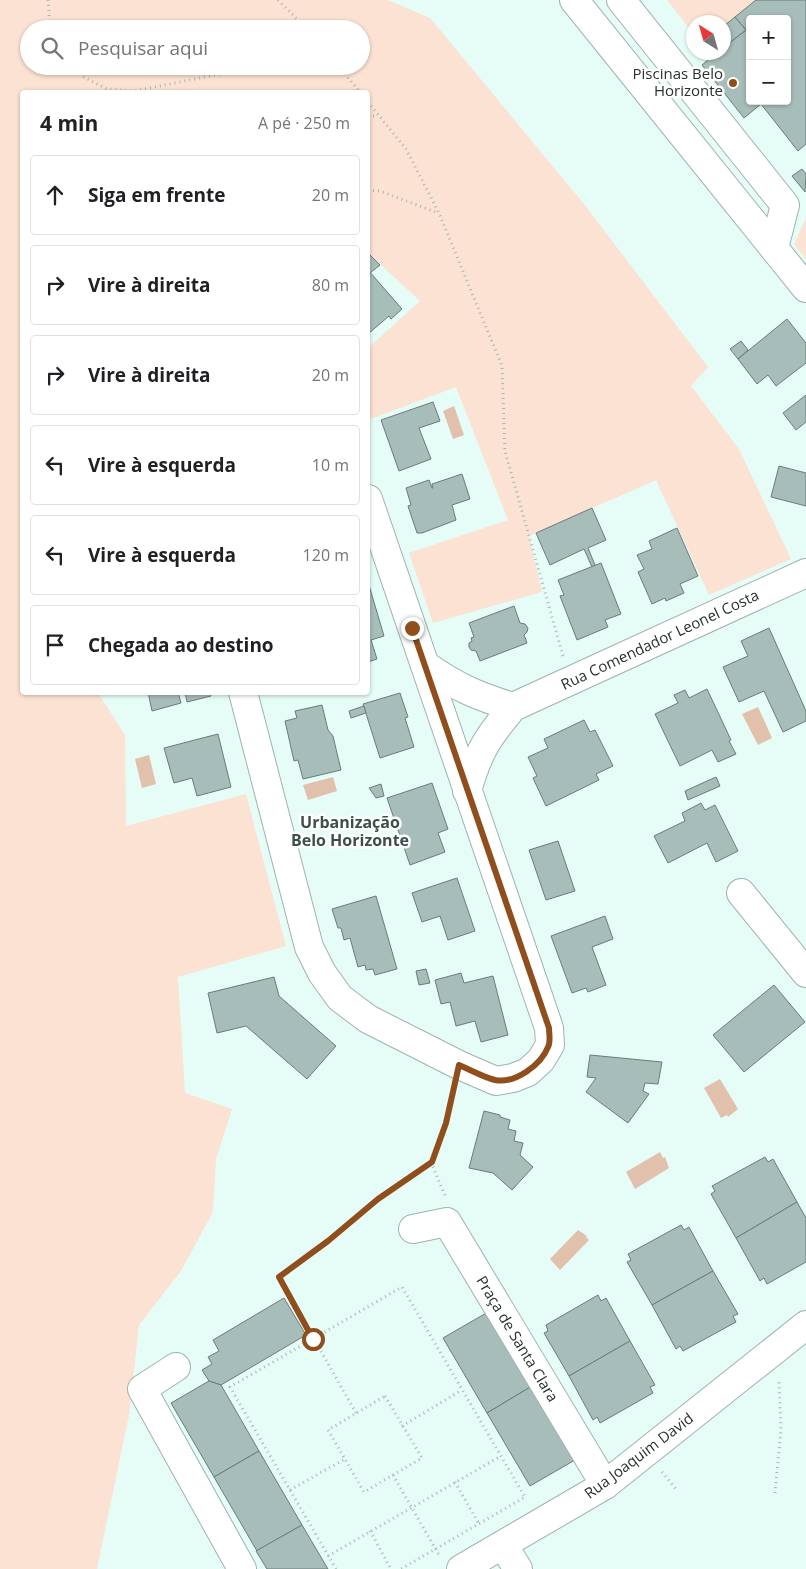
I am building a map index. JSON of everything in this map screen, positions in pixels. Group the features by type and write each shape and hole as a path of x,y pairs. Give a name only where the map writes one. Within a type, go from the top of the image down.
{"street":[{"path":"574,0 806,288"},
{"path":"621,0 785,205 774,248"},
{"path":"245,695 309,947 322,973 340,998 368,1019 459,1065 496,1080 512,1078 528,1072 541,1060 550,1046 549,1028 370,505"},
{"name":"Rua Comendador Leonel Costa","path":"467,791 475,763 484,743 513,707 806,573"},
{"path":"425,665 449,682 468,692 513,707"},
{"path":"741,893 806,973"},
{"path":"413,1229 447,1222"},
{"name":"Praça de Santa Clara","path":"447,1222 605,1485"},
{"name":"Rua Joaquim David","path":"452,1566 503,1545 605,1485 797,1337"},
{"path":"176,1367 142,1389 242,1569"},
{"path":"503,1545 518,1569"}],"path":[{"path":"48,0 51,20"},
{"path":"278,0 298,20"},
{"path":"81,75 107,89 120,90"},
{"path":"139,90 216,75"},
{"path":"346,75 358,90"},
{"path":"370,104 406,149 439,213 502,366 505,451 570,682"},
{"path":"370,117 379,115"},
{"path":"370,190 380,191 439,213"},
{"path":"356,1413 279,1277 328,1241 378,1199 432,1162 446,1123 459,1065"},
{"path":"432,1162 450,1208 447,1222"},
{"path":"336,1569 230,1387 402,1286 525,1497 401,1569"},
{"path":"775,1493 780,1430 797,1337"},
{"path":"402,1426 462,1390"},
{"path":"385,1396 422,1458 364,1492 328,1430 356,1413 385,1396"},
{"path":"328,1556 501,1456"},
{"path":"290,1490 345,1459"},
{"path":"393,1475 435,1549 452,1566"},
{"path":"455,1482 478,1524"},
{"path":"370,1531 391,1569"}],"shaded area":[{"path":"0,0 388,0 430,18 584,204 708,367 691,386 739,449 791,559 709,595 656,480 529,536 542,592 433,623 409,553 508,520 456,387 370,419 370,346 420,301 370,255 370,90 20,90 20,695 99,695 125,735 126,826 246,794 286,946 178,977 185,1093 232,1109 216,1159 213,1212 181,1271 139,1325 129,1415 97,1569 0,1569"},
{"path":"667,0 755,0 731,20 731,15 686,15 686,24"},
{"path":"806,218 806,259 794,244"},
{"path":"454,406 464,435 453,439 443,411"},
{"path":"758,707 772,738 758,745 742,714"},
{"path":"149,755 156,784 142,788 135,759"},
{"path":"333,777 337,791 308,800 303,785"},
{"path":"720,1079 738,1109 728,1117 727,1115 721,1118 704,1088"},
{"path":"660,1152 663,1158 665,1157 669,1168 635,1189 626,1172"},
{"path":"578,1230 587,1236 589,1240 560,1270 550,1259"}],"building":[{"name":"Piscinas Belo Horizonte","path":"756,0 806,0 806,144 798,151 762,105 791,105 791,15 746,15 746,30 735,17"},
{"path":"735,17 746,30 731,42 731,20"},
{"name":"Piscinas Belo Horizonte","path":"746,30 746,105 760,105 744,118 702,65 708,60 731,60 731,42"},
{"path":"802,169 806,174 805,192 792,176"},
{"path":"370,255 380,265 370,273"},
{"path":"370,272 402,309 391,319 389,316 370,332"},
{"path":"787,319 806,343 806,363 776,386 768,375 757,384 738,359"},
{"path":"741,341 748,350 738,359 730,349"},
{"path":"806,395 806,422 796,430 783,413"},
{"path":"433,402 440,421 419,428 431,459 399,471 381,420"},
{"path":"779,466 806,473 806,506 771,497"},
{"path":"462,474 470,499 452,505 456,520 422,533 417,533 408,506 411,505 406,488 429,480 433,488 432,484"},
{"path":"592,508 606,540 588,548 595,565 592,567 584,549 550,565 536,533"},
{"path":"677,528 698,576 680,584 684,593 666,601 665,598 652,604 638,572 644,569 637,555 652,549 649,541"},
{"path":"601,563 621,614 605,620 608,627 577,640 560,596 564,595 558,580"},
{"path":"370,589 384,636 371,640 377,659 370,661"},
{"path":"514,606 520,623 525,624 528,628 524,635 527,643 480,661 476,651 471,650 469,647 469,643 472,641 471,638 474,637 469,623"},
{"path":"769,628 806,711 806,721 783,732 764,691 739,702 723,667 748,656 741,641"},
{"path":"707,689 736,754 718,762 712,750 680,766 655,714 678,703 674,695 685,690 689,698"},
{"path":"400,693 408,717 405,718 414,747 380,758 363,704"},
{"path":"149,695 179,695 181,703 152,711"},
{"path":"186,695 211,695 211,696 187,702"},
{"path":"322,705 328,730 333,736 341,770 303,779 298,760 294,761 285,721 297,718 295,711"},
{"path":"364,706 366,713 351,718 349,711"},
{"path":"584,720 590,732 595,730 613,766 596,774 599,780 546,806 533,778 537,776 528,757 548,748 544,739"},
{"path":"218,734 231,787 197,796 192,778 174,783 164,748"},
{"path":"716,777 720,786 688,800 685,791"},
{"path":"432,783 448,829 438,833 445,852 410,865 387,798"},
{"path":"381,784 384,796 376,798 369,788"},
{"path":"701,803 705,810 715,805 738,851 716,862 707,843 668,863 654,836 685,821 682,813"},
{"path":"558,841 575,891 546,900 529,850"},
{"path":"457,878 475,931 448,940 440,916 422,922 412,893"},
{"path":"376,896 397,969 375,975 373,969 366,970 365,965 358,967 350,938 344,940 341,928 338,928 332,909"},
{"path":"605,916 613,939 592,947 606,985 588,992 586,988 572,993 551,936"},
{"path":"426,969 430,983 419,985 416,971"},
{"path":"461,973 464,983 493,976 508,1035 481,1042 475,1021 456,1026 450,1002 441,1004 435,980"},
{"path":"274,977 279,996 336,1046 307,1079 246,1026 217,1033 208,993"},
{"path":"774,985 805,1022 744,1072 713,1035"},
{"path":"590,1055 662,1062 658,1084 645,1083 643,1091 649,1094 628,1123 586,1092 596,1078 587,1077"},
{"path":"484,1111 510,1120 508,1129 516,1131 514,1141 523,1143 520,1155 533,1167 512,1190 493,1173 469,1168"},
{"path":"765,1157 768,1162 773,1159 797,1202 736,1238 711,1194 715,1191 712,1186"},
{"path":"797,1202 806,1218 806,1262 767,1284 764,1278 760,1281 736,1238"},
{"path":"681,1225 684,1230 689,1227 713,1271 652,1305 627,1262 631,1260 628,1254"},
{"path":"713,1271 738,1314 733,1316 736,1322 683,1351 680,1346 676,1349 652,1305"},
{"path":"598,1295 601,1301 606,1298 630,1341 569,1376 544,1333 548,1331 546,1325"},
{"path":"284,1298 306,1335 221,1385 209,1381 202,1370 212,1364 208,1357 219,1351 213,1340"},
{"path":"488,1312 532,1386 487,1413 443,1338"},
{"path":"630,1341 655,1385 650,1387 653,1393 600,1423 597,1417 593,1420 569,1376"},
{"path":"209,1381 221,1385 259,1451 214,1477 171,1403"},
{"path":"532,1386 575,1460 530,1486 487,1413"},
{"path":"259,1451 302,1525 257,1551 214,1477"},
{"path":"302,1525 328,1569 267,1569 256,1551"}],"place":[{"name":"Piscinas Belo Horizonte","path":"733,83"}],"district":[{"name":"Urbanização Belo Horizonte","path":"350,831"}],"route":[{"path":"313,1339 279,1277 328,1241 378,1199 432,1162 446,1123 459,1065 496,1080 512,1078 528,1072 541,1060 550,1046 549,1028 412,628"}]}
